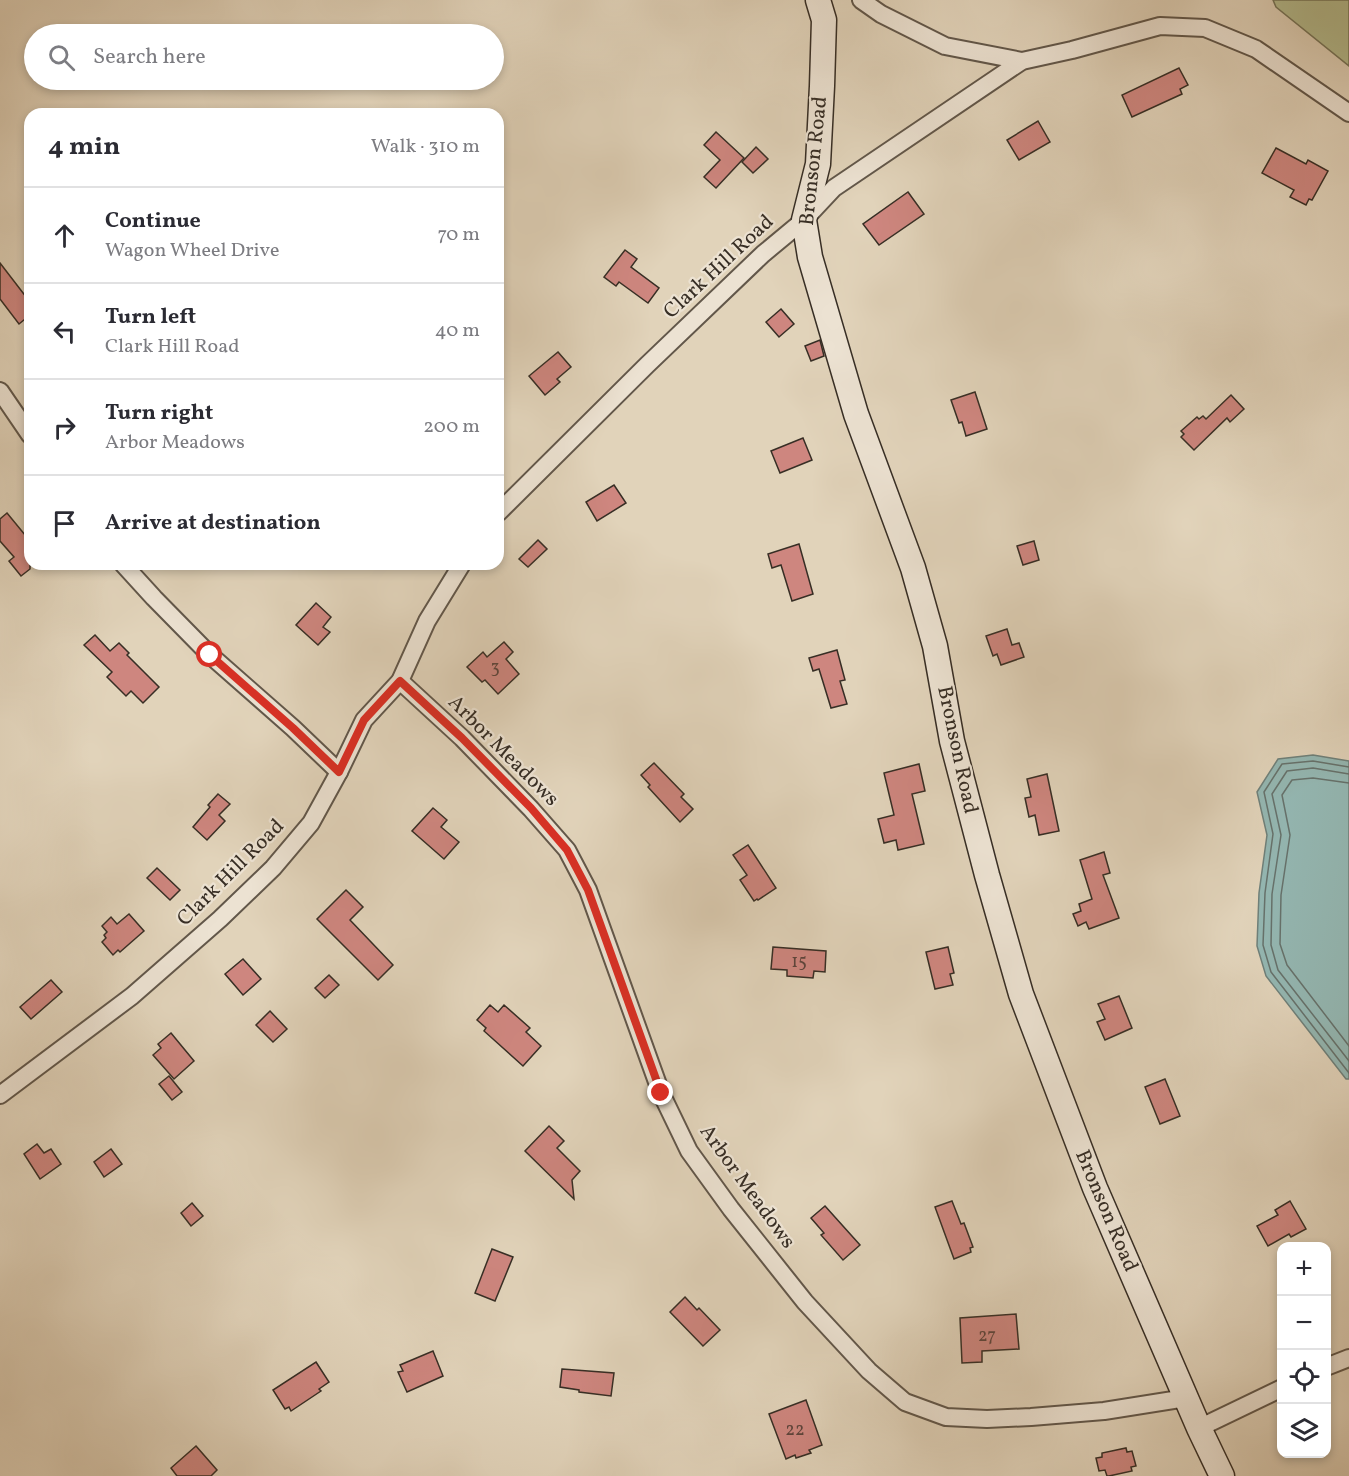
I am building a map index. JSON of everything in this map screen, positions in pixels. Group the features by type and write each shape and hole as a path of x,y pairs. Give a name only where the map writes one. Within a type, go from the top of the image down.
{"street":[{"name":"Bronson Road","path":"818,0 824,20 818,164 804,220 810,257 856,414 913,568 935,646 952,741 1021,994 1095,1188 1222,1476"},
{"path":"861,0 881,14 945,46 1022,61 1160,26 1205,28 1256,49 1349,113"},
{"name":"Clark Hill Road","path":"504,507 647,364 763,254 804,220 834,188 1022,61"},
{"path":"0,391 24,426"},
{"path":"128,570 210,655 339,772"},
{"name":"Clark Hill Road","path":"0,1095 132,996 220,919 273,868 311,824 364,720 400,681 427,621 458,570"},
{"name":"Arbor Meadows","path":"400,681 462,738 531,808 567,850 588,890 661,1093 689,1151 731,1209 805,1302 869,1371 905,1402 946,1417 987,1419 1052,1416 1104,1411 1186,1398"},
{"path":"1331,1365 1349,1358"},
{"path":"1199,1428 1277,1390"}],"green space":[{"path":"1273,0 1349,0 1349,66 1276,7"}],"water":[{"path":"1313,755 1349,761 1349,1079 1346,1079 1266,976 1257,946 1259,893 1267,835 1257,792 1278,759"}],"building":[{"path":"1179,68 1188,85 1180,89 1182,94 1132,117 1122,95"},
{"path":"1038,121 1050,142 1019,160 1007,140"},
{"path":"716,132 744,158 716,188 704,177 720,160 704,145"},
{"path":"756,147 768,159 753,173 742,162"},
{"path":"1276,148 1306,164 1308,160 1328,171 1312,200 1309,199 1306,205 1290,197 1294,190 1262,173"},
{"path":"908,192 924,214 879,245 863,224"},
{"path":"625,250 637,259 631,267 659,288 648,303 619,282 616,286 604,277"},
{"path":"0,263 24,294 24,320 19,324 0,299"},
{"path":"781,309 794,324 779,337 766,322"},
{"path":"820,340 824,356 811,361 805,346"},
{"path":"558,352 571,367 557,379 560,382 545,395 529,376"},
{"path":"975,392 987,429 966,436 951,400"},
{"path":"1231,395 1244,409 1230,422 1227,418 1194,450 1181,437 1184,434 1181,431 1197,417 1199,419 1203,416 1206,419"},
{"path":"803,438 812,460 780,473 771,451"},
{"path":"614,485 626,503 597,521 586,502"},
{"path":"7,513 24,534 24,570 29,570 21,576 9,561 14,557 0,541 0,519"},
{"path":"538,540 547,549 528,567 519,559"},
{"path":"1034,541 1039,560 1023,565 1017,546"},
{"path":"799,544 813,594 792,601 781,565 772,568 768,554"},
{"path":"316,603 331,617 323,627 330,632 318,645 296,625"},
{"path":"1007,629 1012,645 1019,643 1024,657 1001,665 997,654 993,656 986,636"},
{"path":"95,635 110,651 119,643 129,653 127,655 159,687 143,703 131,691 126,696 107,677 112,672 84,645"},
{"path":"504,642 513,652 506,659 519,674 498,694 485,680 482,682 467,667 483,652 487,657"},
{"path":"837,650 845,680 840,681 847,704 831,708 819,669 813,671 809,658"},
{"path":"654,763 684,794 681,797 693,809 680,822 648,787 650,785 641,775"},
{"path":"919,764 925,791 912,794 924,844 898,850 896,840 884,843 878,819 894,815 884,773"},
{"path":"1047,774 1059,831 1039,835 1035,815 1029,817 1025,798 1031,797 1027,779"},
{"path":"218,794 230,804 219,815 225,821 207,840 193,827"},
{"path":"433,808 447,820 441,827 459,842 444,859 412,831"},
{"path":"748,845 776,888 754,901 740,880 747,875 733,855"},
{"path":"1104,852 1110,873 1103,875 1119,918 1089,929 1086,922 1078,926 1073,914 1081,911 1079,904 1092,899 1080,860"},
{"path":"157,868 180,890 170,900 147,878"},
{"path":"346,890 363,907 350,920 393,965 378,980 317,919"},
{"path":"129,914 144,931 120,952 118,950 113,955 102,942 107,932 102,926 111,917 117,924"},
{"path":"773,947 826,951 825,972 814,971 813,978 787,976 787,970 771,969"},
{"path":"948,947 954,973 950,974 953,985 935,989 926,952"},
{"path":"243,959 261,979 243,995 225,974"},
{"path":"329,975 339,985 325,998 315,988"},
{"path":"51,980 62,992 31,1019 20,1007"},
{"path":"1119,996 1132,1028 1105,1040 1097,1022 1105,1019 1098,1004"},
{"path":"490,1005 498,1012 504,1005 530,1028 526,1032 541,1046 523,1066 484,1031 486,1028 477,1020"},
{"path":"270,1011 287,1029 273,1042 256,1025"},
{"path":"171,1033 194,1061 174,1079 153,1055 161,1048 158,1044"},
{"path":"169,1076 182,1092 172,1100 159,1084"},
{"path":"1165,1079 1180,1116 1160,1124 1145,1087"},
{"path":"549,1126 564,1141 557,1148 580,1171 572,1180 574,1199 525,1151"},
{"path":"37,1144 44,1153 51,1149 61,1164 40,1179 24,1154"},
{"path":"111,1149 122,1164 104,1177 94,1162"},
{"path":"952,1201 973,1247 970,1248 971,1252 954,1259 935,1207"},
{"path":"1290,1201 1306,1229 1291,1237 1289,1234 1268,1246 1257,1226 1278,1215 1275,1210"},
{"path":"192,1203 203,1216 191,1226 181,1213"},
{"path":"825,1206 860,1245 843,1260 821,1235 824,1233 811,1218"},
{"path":"492,1249 513,1257 495,1301 475,1293"},
{"path":"685,1297 720,1330 703,1346 670,1312"},
{"path":"1016,1314 1019,1349 982,1351 982,1362 962,1363 960,1318"},
{"path":"433,1351 443,1376 407,1392 398,1372 403,1371 400,1365"},
{"path":"316,1362 329,1382 319,1389 321,1391 291,1411 289,1407 285,1409 273,1390"},
{"path":"562,1369 614,1373 611,1396 560,1387"},
{"path":"806,1400 822,1445 809,1450 811,1453 786,1459 769,1414"},
{"path":"196,1446 217,1470 211,1476 177,1476 171,1468"},
{"path":"1126,1448 1127,1452 1132,1451 1136,1466 1131,1467 1132,1471 1107,1476 1105,1470 1099,1471 1096,1458 1102,1457 1102,1453"}],"route":[{"path":"210,655 339,772 364,720 400,681 462,738 531,808 567,850 588,890 661,1093"}]}
